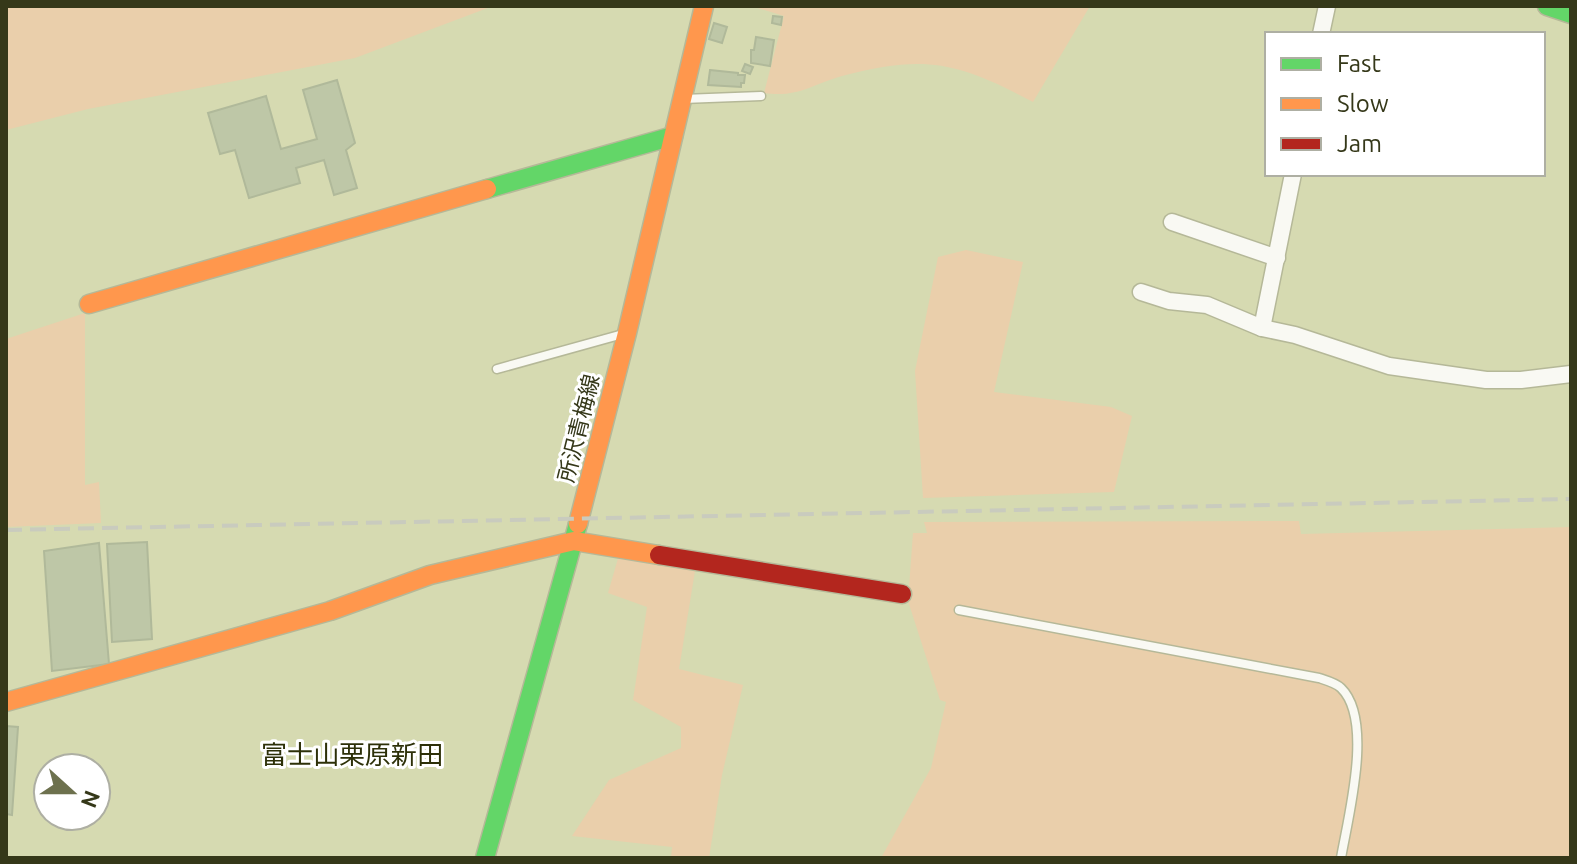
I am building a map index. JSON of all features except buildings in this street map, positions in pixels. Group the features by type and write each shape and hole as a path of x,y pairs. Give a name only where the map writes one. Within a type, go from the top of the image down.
{"street":[{"name":"所沢青梅線","path":"485,858 574,541 704,6"},
{"path":"1321,32 1327,6"},
{"path":"1547,6 1571,14"},
{"path":"89,304 673,136"},
{"path":"1262,328 1293,176"},
{"path":"1172,222 1277,258"},
{"path":"1141,292 1169,301 1207,305 1262,328 1295,335 1389,366 1486,380 1521,380 1571,374"},
{"path":"6,702 330,611 430,575 574,541 902,594"}],"lane":[{"path":"683,99 761,96"},
{"path":"497,369 627,333"},
{"path":"959,610 1319,678 1341,688 1355,713 1359,743 1341,858"}],"shaded area":[{"path":"6,6 493,6 355,58 88,109 6,130"},
{"path":"751,6 1090,6 1033,102 961,70 919,64 871,69 786,94 764,93 784,16"},
{"path":"966,250 1023,262 994,392 1111,407 1132,416 1114,492 923,498 915,371 938,257"},
{"path":"85,313 85,485 99,482 101,523 6,527 6,339"},
{"path":"1299,521 1301,534 1571,527 1571,858 881,858 931,768 946,702 940,700 908,601 913,533 927,533 924,522"},
{"path":"619,555 695,571 679,669 743,685 722,775 709,858 671,858 672,847 572,836 609,780 681,748 681,727 633,700 647,607 608,593"}],"railway":[{"path":"6,530 1571,499"}],"traffic: fast":[{"path":"1547,6 1571,14"},
{"path":"487,189 673,136"},
{"path":"485,858 578,524"}],"traffic: slow":[{"path":"578,524 627,333 704,6"},
{"path":"89,304 487,189"},
{"path":"6,702 330,611 430,575 574,541 659,555"}],"traffic: jam":[{"path":"659,555 902,594"}],"district":[{"name":"富士山栗原新田","path":"352,754"}]}
